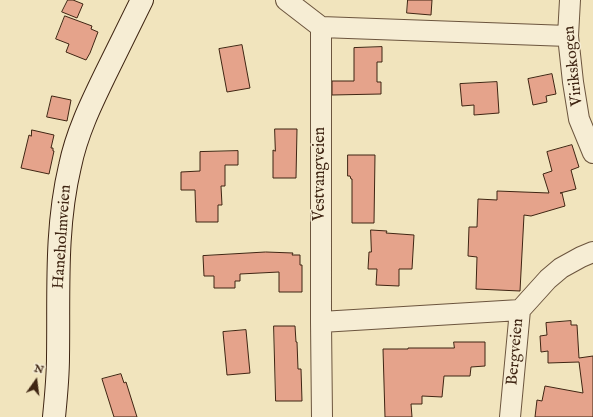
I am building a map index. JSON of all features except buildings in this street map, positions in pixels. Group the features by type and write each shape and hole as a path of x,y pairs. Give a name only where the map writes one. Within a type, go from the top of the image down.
{"main road":[{"name":"Haneholmveien","path":"54,417 58,356 60,232 64,192 80,129 91,103 142,0"}],"street":[{"path":"286,0 321,27 568,36"},
{"name":"Virikskogen","path":"570,0 568,36 573,82 580,119 589,146 593,153"},
{"name":"Vestvangveien","path":"321,27 322,417"},
{"name":"Bergveien","path":"510,417 520,310 548,279 561,268 593,252"},
{"path":"321,322 520,310"}]}
